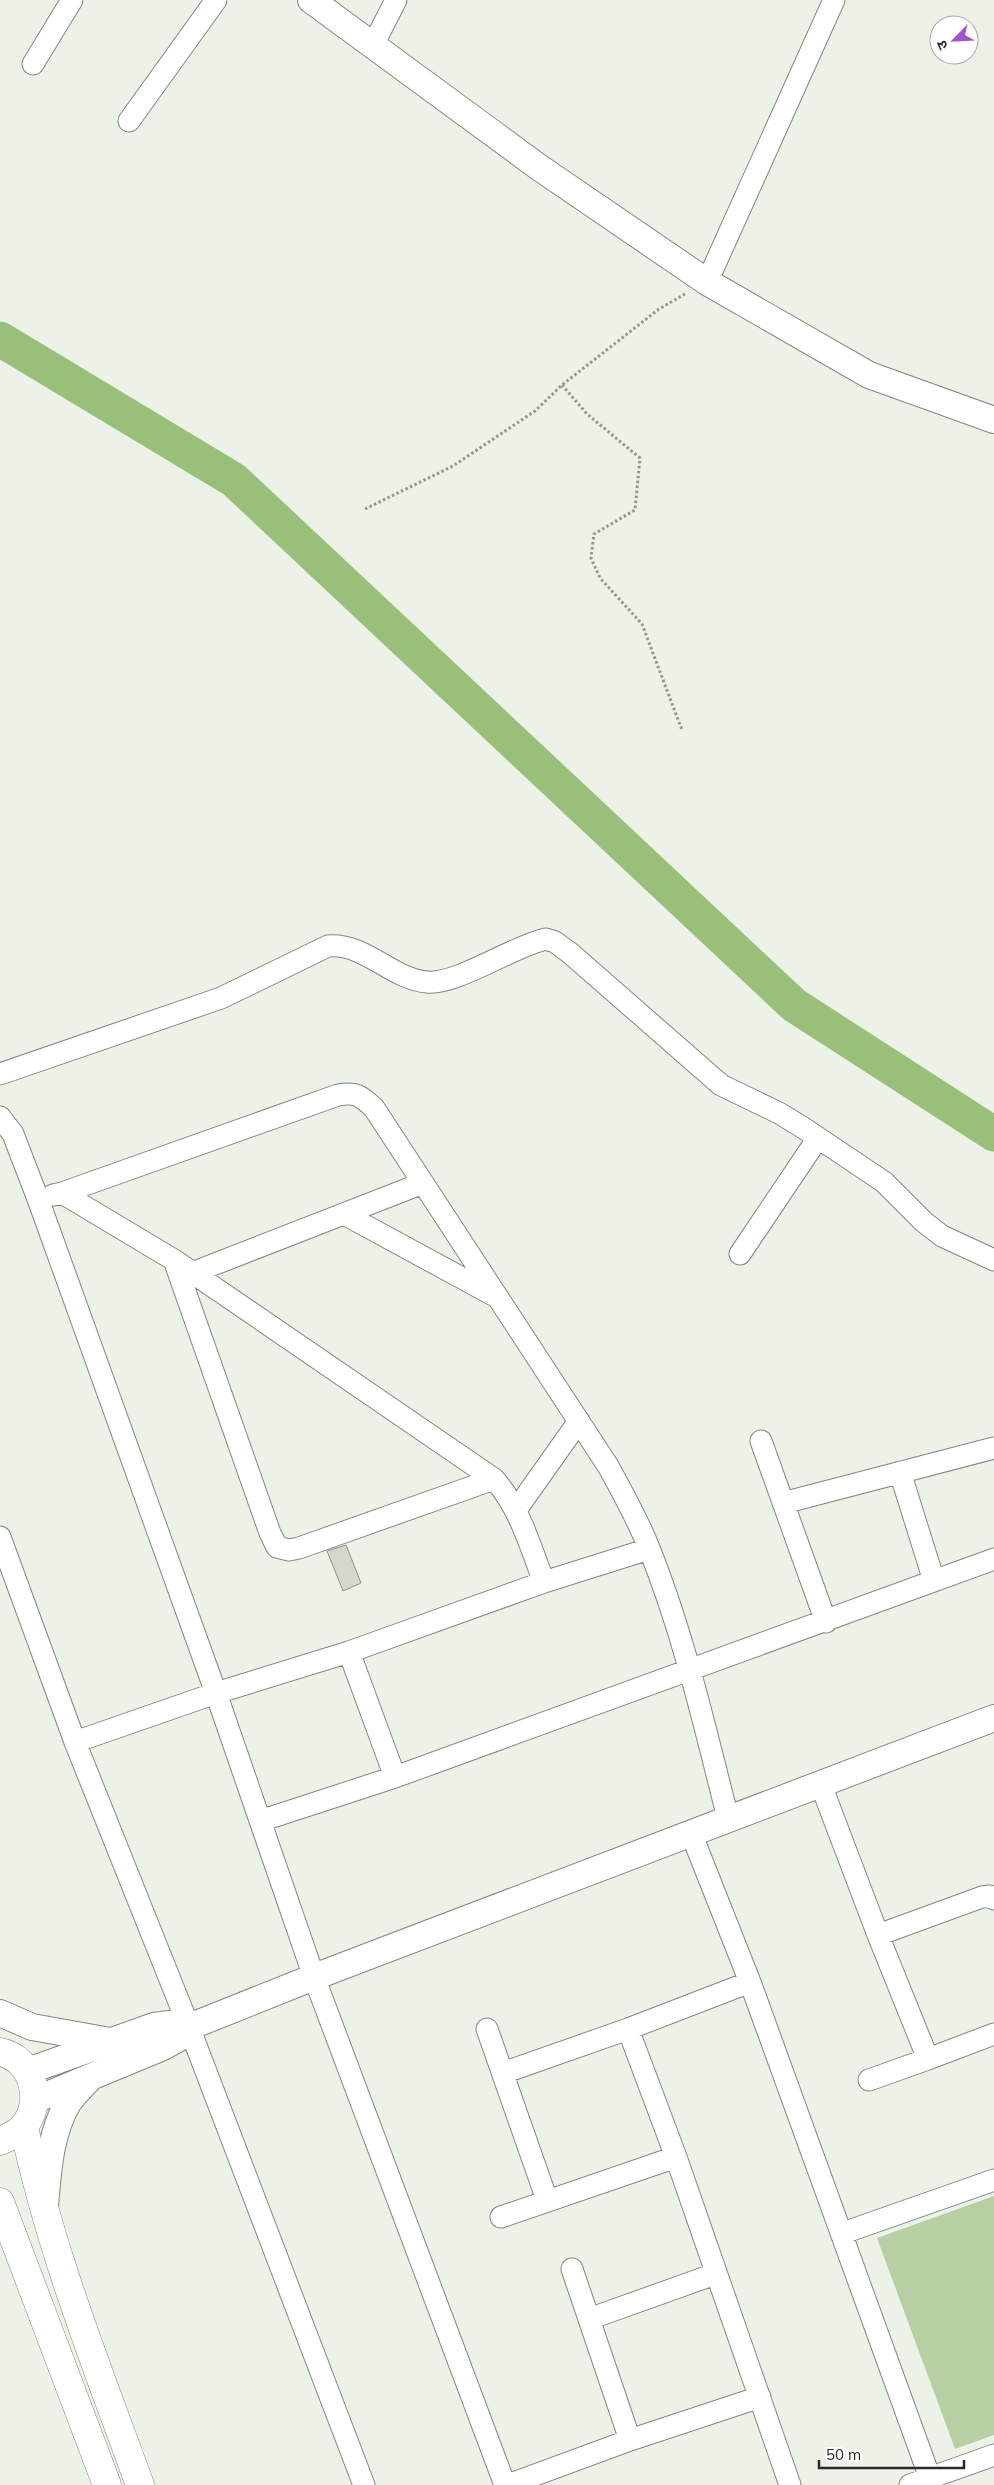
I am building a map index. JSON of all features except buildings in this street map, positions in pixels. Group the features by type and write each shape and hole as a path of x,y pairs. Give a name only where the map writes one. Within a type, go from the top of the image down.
{"main road":[{"path":"0,2052 18,2060 28,2071 34,2085 35,2100 32,2114 24,2126 12,2136 0,2140"},
{"path":"24,2126 44,2213 66,2282 140,2485"},
{"path":"0,2202 107,2485"}],"street":[{"path":"34,64 72,0"},
{"path":"129,120 216,0"},
{"path":"311,0 540,168 707,282 869,375 994,420"},
{"path":"372,46 396,0"},
{"path":"707,282 834,0"},
{"path":"0,1074 221,998 328,946 342,945 354,949 416,980 441,982 546,939 555,942 570,952 720,1085 779,1113 884,1182 924,1222 942,1236 994,1260"},
{"path":"38,1199 62,1193 338,1095 352,1093 363,1098 374,1108 579,1421 608,1466 632,1509 650,1549 689,1669 728,1818"},
{"path":"0,1117 12,1134 38,1199 216,1693 314,1977 507,2485 630,2440 760,2397"},
{"path":"740,1254 818,1138"},
{"path":"192,1273 423,1183"},
{"path":"62,1193 174,1260 494,1479 507,1494 516,1510 544,1582"},
{"path":"344,1214 497,1297"},
{"path":"174,1260 270,1534 277,1547 289,1550 299,1548 494,1479"},
{"path":"516,1510 579,1421"},
{"path":"760,1441 826,1622"},
{"path":"783,1503 994,1448"},
{"path":"900,1472 934,1581"},
{"path":"0,1537 75,1742 189,2028 364,2485"},
{"path":"75,1742 216,1693 349,1652 544,1582 650,1549"},
{"path":"260,1821 395,1777 689,1669 826,1622 994,1559"},
{"path":"349,1652 395,1777"},
{"path":"35,2100 172,2042 181,2037 189,2028 314,1977 994,1718"},
{"path":"821,1785 928,2059"},
{"path":"691,1833 750,1982 843,2233 930,2478"},
{"path":"878,1935 982,1897 990,1896 994,1899"},
{"path":"503,2072 628,2029 750,1982"},
{"path":"0,2013 32,2027 112,2042"},
{"path":"28,2071 166,2023 189,2028"},
{"path":"487,2029 547,2200"},
{"path":"628,2029 676,2157 715,2274 790,2485"},
{"path":"869,2080 994,2034"},
{"path":"44,2213 51,2154 61,2118 70,2101 91,2076"},
{"path":"501,2217 676,2157"},
{"path":"843,2233 994,2180"},
{"path":"572,2269 630,2440"},
{"path":"589,2319 715,2274"},
{"path":"910,2485 994,2454"}],"path":[{"path":"365,509 453,466 536,411 562,385 658,308 707,282"},
{"path":"562,385 587,414 640,458 635,510 594,534 591,558 600,578 642,624 682,730"}],"green space":[{"path":"994,2196 994,2435 955,2449 877,2238"}],"waterway":[{"path":"0,339 234,480 794,1005 994,1134"}]}
